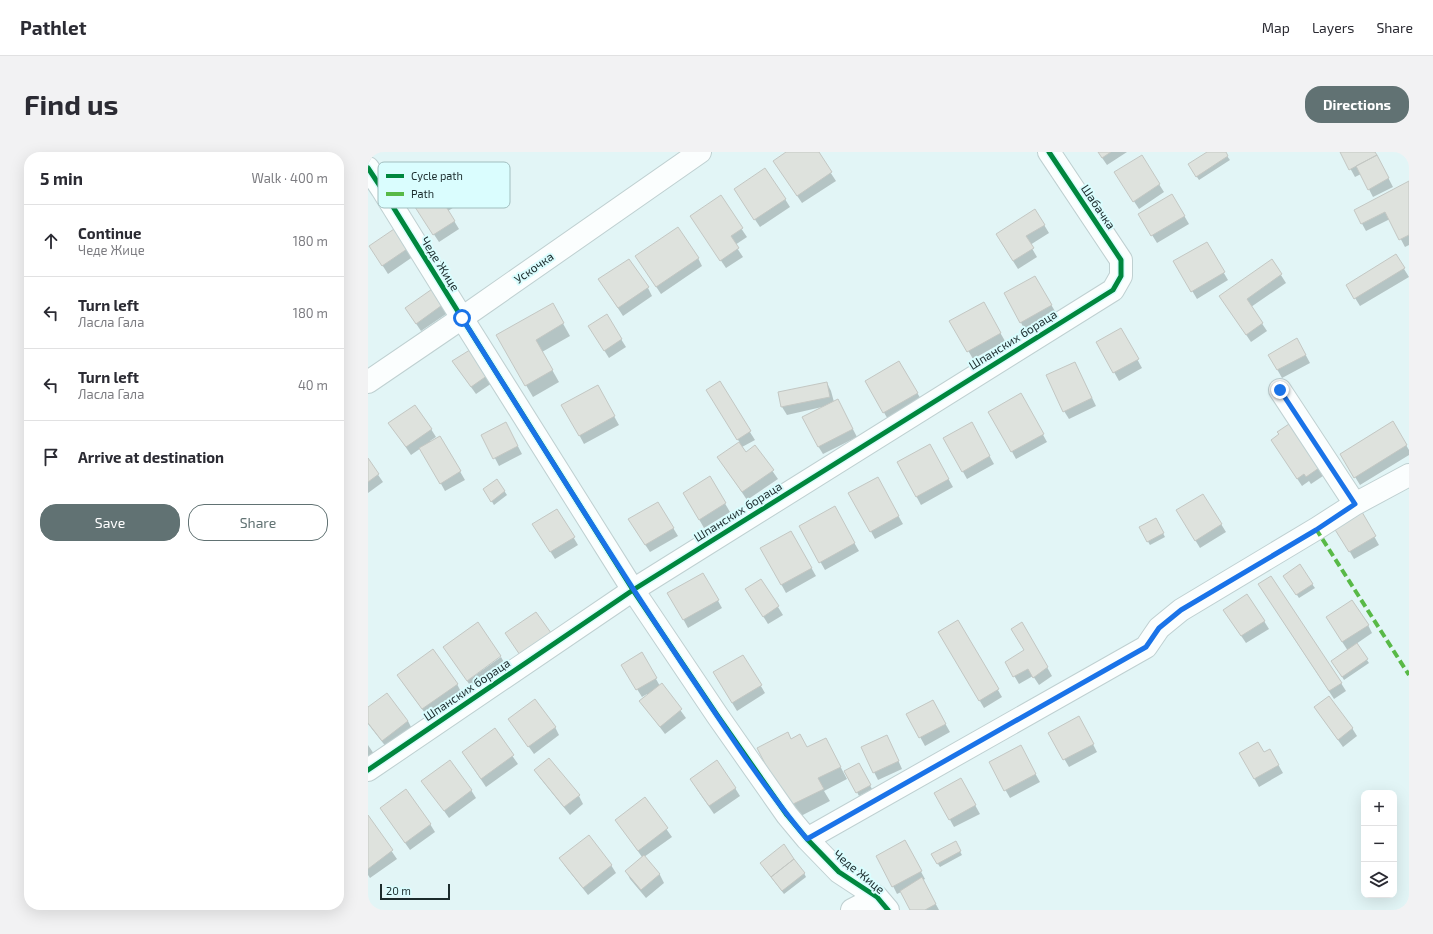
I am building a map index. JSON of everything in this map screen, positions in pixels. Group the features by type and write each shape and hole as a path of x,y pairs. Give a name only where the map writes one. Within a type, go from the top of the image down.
{"street":[{"name":"Ускочка","path":"368,382 700,152"},
{"name":"Шабачка","path":"1049,152 1121,260 1121,276"},
{"name":"Чеде Жице","path":"368,168 378,183"},
{"name":"Чеде Жице","path":"394,208 633,590 721,721 787,815 807,839 839,872 882,904"},
{"name":"Шпанских бораца","path":"368,770 633,590 1113,290 1121,276"},
{"path":"1280,390 1355,504"},
{"path":"807,839 1146,647 1159,628 1181,610 1316,530 1355,504 1409,475"},
{"name":"Чеде Жице","path":"852,910 882,904"}],"building":[{"path":"786,152 819,152 832,172 797,196 773,161"},
{"path":"1098,152 1111,152 1102,158"},
{"path":"1207,152 1226,152 1228,156 1196,177 1188,164"},
{"path":"1340,152 1375,152 1377,155 1349,170"},
{"path":"1142,155 1160,184 1133,202 1114,172"},
{"path":"1377,155 1389,178 1368,190 1356,166"},
{"path":"765,168 786,199 754,220 734,189"},
{"path":"1409,181 1409,235 1399,240 1385,212 1361,224 1354,210"},
{"path":"1172,194 1185,216 1151,236 1138,214"},
{"path":"721,195 743,228 731,236 739,248 720,261 690,216"},
{"path":"416,208 447,208 455,221 433,235"},
{"path":"1035,209 1045,225 1026,236 1034,248 1013,261 996,234"},
{"path":"397,227 410,247 382,266 369,246"},
{"path":"678,227 699,258 656,287 635,256"},
{"path":"1207,242 1225,272 1191,292 1173,261"},
{"path":"1396,254 1405,268 1354,299 1346,285"},
{"path":"629,259 649,287 618,308 598,279"},
{"path":"1272,259 1282,274 1247,299 1263,323 1246,335 1219,296"},
{"path":"1035,276 1052,305 1020,323 1004,293"},
{"path":"435,287 445,303 416,324 405,308"},
{"path":"984,302 1001,333 967,352 949,321"},
{"path":"553,303 564,323 536,340 553,370 525,386 496,335"},
{"path":"607,314 622,339 604,351 588,326"},
{"path":"1121,328 1139,359 1113,373 1096,342"},
{"path":"1297,338 1306,355 1277,370 1268,355"},
{"path":"473,348 491,373 471,387 452,361"},
{"path":"899,361 918,393 883,413 865,381"},
{"path":"1075,362 1092,398 1063,412 1046,375"},
{"path":"720,381 751,431 737,440 706,390"},
{"path":"827,382 830,397 781,407 778,392"},
{"path":"598,385 615,416 579,436 561,405"},
{"path":"1021,393 1044,434 1011,452 988,412"},
{"path":"838,399 853,429 818,447 802,417"},
{"path":"415,405 432,429 406,447 388,423"},
{"path":"1393,421 1407,445 1354,478 1340,454"},
{"path":"506,422 518,446 493,459 481,435"},
{"path":"972,422 990,456 962,472 943,438"},
{"path":"1289,424 1319,468 1306,477 1304,474 1297,479 1271,440 1279,434 1277,432"},
{"path":"440,436 461,471 440,484 419,448"},
{"path":"739,442 746,452 755,445 774,470 742,492 717,457"},
{"path":"930,444 949,479 916,497 897,462"},
{"path":"368,458 379,474 368,482"},
{"path":"710,476 726,503 699,520 683,493"},
{"path":"878,477 899,516 870,532 848,493"},
{"path":"497,479 505,491 491,502 483,489"},
{"path":"1203,494 1222,524 1195,541 1176,510"},
{"path":"658,502 674,528 645,545 628,519"},
{"path":"835,506 855,543 819,563 799,526"},
{"path":"557,509 575,537 550,552 532,524"},
{"path":"1362,512 1376,536 1349,552 1334,528"},
{"path":"1156,518 1164,533 1147,542 1139,527"},
{"path":"791,531 812,568 781,585 760,548"},
{"path":"1300,564 1313,584 1296,595 1283,576"},
{"path":"703,573 719,600 683,620 667,593"},
{"path":"1271,576 1342,683 1329,691 1258,584"},
{"path":"761,579 779,606 763,617 745,589"},
{"path":"1247,594 1265,621 1241,636 1223,610"},
{"path":"1352,600 1369,625 1342,642 1326,617"},
{"path":"536,612 554,637 522,658 505,633"},
{"path":"958,620 999,689 979,701 938,632"},
{"path":"478,622 501,656 467,681 443,647"},
{"path":"1022,622 1048,667 1033,678 1028,669 1013,677 1005,662 1024,650 1011,629"},
{"path":"1357,643 1368,659 1342,677 1331,661"},
{"path":"433,649 458,684 422,709 397,675"},
{"path":"642,652 657,678 636,690 621,665"},
{"path":"743,655 762,685 732,703 713,672"},
{"path":"662,683 682,709 660,727 639,701"},
{"path":"387,693 408,721 382,741 368,723 368,707"},
{"path":"1329,696 1353,728 1338,740 1314,707"},
{"path":"535,699 556,727 528,747 508,719"},
{"path":"933,700 946,724 919,738 906,714"},
{"path":"1079,716 1094,744 1063,760 1048,733"},
{"path":"495,728 514,755 481,779 462,752"},
{"path":"788,732 791,739 800,734 807,747 826,738 841,767 818,778 824,789 787,807 757,748"},
{"path":"887,735 899,761 873,773 861,747"},
{"path":"1258,742 1264,752 1270,749 1279,765 1254,779 1239,753"},
{"path":"1021,745 1036,774 1004,791 989,762"},
{"path":"549,758 580,795 564,807 534,770"},
{"path":"450,760 472,790 444,811 421,781"},
{"path":"717,760 736,788 709,806 690,779"},
{"path":"859,763 871,785 856,793 844,771"},
{"path":"961,778 976,805 949,820 934,793"},
{"path":"406,789 431,824 405,843 380,808"},
{"path":"645,797 668,828 638,851 615,820"},
{"path":"368,815 393,850 368,869"},
{"path":"589,835 612,865 583,888 559,858"},
{"path":"905,840 922,871 892,887 876,856"},
{"path":"956,841 961,851 937,864 931,854"},
{"path":"784,844 794,859 771,877 760,863"},
{"path":"644,855 660,874 641,890 625,871"},
{"path":"794,859 805,873 782,891 771,877"},
{"path":"922,877 936,904 925,910 910,910 900,891"}],"marked path":[{"path":"1316,529 1409,675"}],"cycle path":[{"path":"368,770 633,590 1113,290 1121,276 1121,260 1049,152"},
{"path":"368,168 378,183"},
{"path":"394,208 633,590 717,715 787,815 807,839 839,872 877,897 888,910"}],"route":[{"path":"462,318 633,590 717,715 787,815 807,839 1146,647 1159,628 1181,610 1316,530 1355,504 1280,390"}]}
